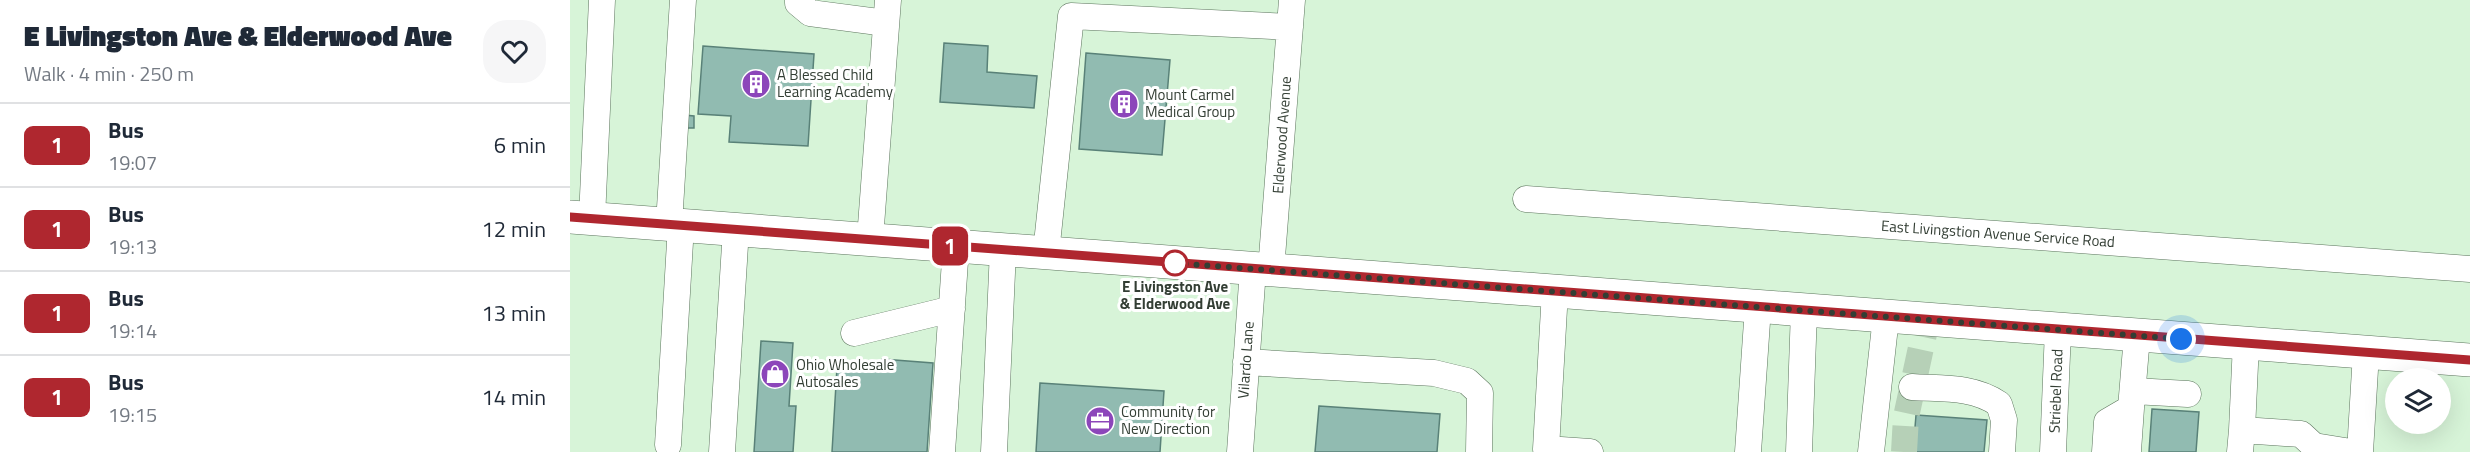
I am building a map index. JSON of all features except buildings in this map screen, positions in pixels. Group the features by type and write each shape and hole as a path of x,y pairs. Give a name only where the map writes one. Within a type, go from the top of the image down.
{"main road":[{"path":"581,218 2470,360"}],"street":[{"path":"581,218 602,0"},
{"path":"668,445 682,0"},
{"path":"798,0 798,3 810,13 887,11 870,239"},
{"name":"Elderwood Avenue","path":"1262,269 1292,0"},
{"path":"1046,253 1071,16 1290,27"},
{"name":"East Livingstion Avenue Service Road","path":"1526,199 2470,269"},
{"path":"722,452 736,229"},
{"path":"942,452 956,246"},
{"path":"994,452 1003,250"},
{"name":"Vilardo Lane","path":"1240,452 1246,363 1262,269"},
{"path":"1555,291 1546,448 1590,452"},
{"path":"1748,452 1758,307"},
{"path":"854,333 952,309"},
{"path":"1799,452 1804,310"},
{"path":"1871,452 1886,317"},
{"name":"Striebel Road","path":"2053,452 2058,330"},
{"path":"2132,399 2137,336"},
{"path":"2246,344 2241,441 2301,434 2313,449 2351,452"},
{"path":"2360,452 2366,352"},
{"path":"1246,363 1434,373 1467,381 1480,393 1479,452"},
{"path":"1912,387 1970,391 1987,396 1999,404 2004,420 2002,452"},
{"path":"2116,452 2107,422 2132,399 2188,394"}],"tunnel":[{"path":"1904,452 1906,417 1927,320"}],"bus line":[{"name":"1","path":"570,217 2470,360"}],"place":[{"name":"A Blessed Child Learning Academy","path":"756,84"},
{"name":"Mount Carmel Medical Group","path":"1124,104"},
{"name":"E Livingston Ave & Elderwood Ave","path":"1175,263"},
{"name":"Ohio Wholesale Autosales","path":"775,374"},
{"name":"Community for New Direction","path":"1100,421"}],"route":[{"path":"1175,263 2181,339"}]}
